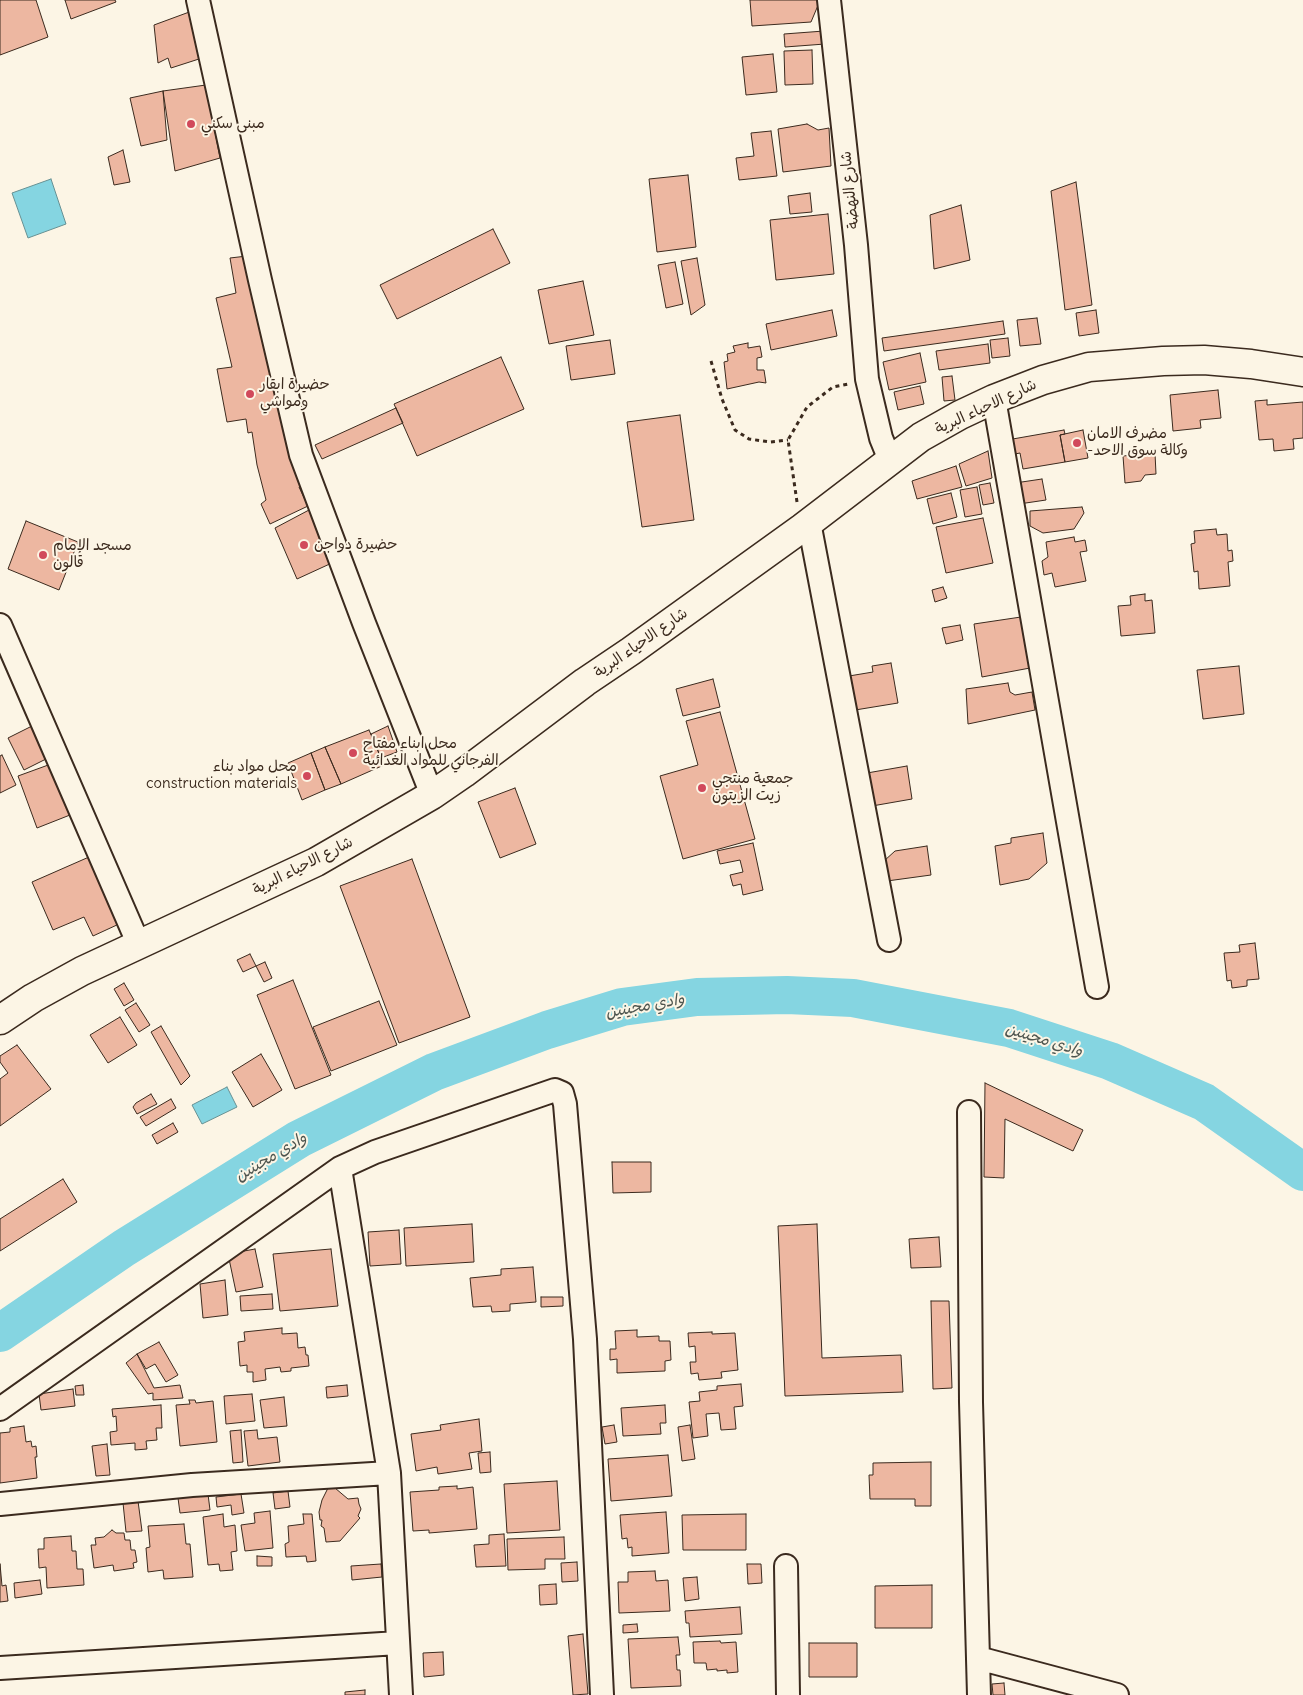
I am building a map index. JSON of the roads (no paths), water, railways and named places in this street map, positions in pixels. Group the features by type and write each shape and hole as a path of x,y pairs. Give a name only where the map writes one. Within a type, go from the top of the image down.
{"main road":[{"name":"شارع الاحياء البرية","path":"0,1020 33,998 82,971 316,862 432,795 464,774 585,682 639,646 806,525 921,437 960,415 994,399 1043,380 1089,367 1128,363 1204,360 1251,364 1303,372"}],"street":[{"name":"شارع النهضة","path":"829,0 856,245 867,379 881,438 890,460"},
{"path":"202,1 260,280 301,455 364,623 432,795"},
{"path":"994,399 1097,987"},
{"path":"806,525 889,940"},
{"path":"0,625 139,945"},
{"path":"0,1409 340,1168 375,1152 546,1093 555,1090 562,1093 565,1104 585,1339 602,1695"},
{"path":"969,1112 971,1402 979,1695"},
{"path":"340,1168 389,1473 401,1695"},
{"path":"0,1504 192,1485 389,1473"},
{"path":"786,1566 788,1695"},
{"path":"0,1668 398,1643"},
{"path":"978,1658 1116,1695"}],"water":[{"path":"51,179 66,224 28,238 12,193"},
{"path":"227,1087 237,1107 202,1124 192,1105"}],"waterway":[{"name":"وادي مجينين","path":"0,1333 124,1248 299,1139 434,1072 547,1030 622,1007 697,997 787,995 853,998 1009,1028 1110,1061 1204,1102 1303,1172"}],"place":[{"name":"مبنى سكني","path":"191,124"},
{"name":"حضيرة ابقار ومواشي","path":"250,394"},
{"name":"مضرف الامان -وكالة سوق الاحد","path":"1077,443"},
{"name":"حضيرة دواجن","path":"304,545"},
{"name":"مسجد الإمام قالون","path":"43,555"},
{"name":"محل ابناء مفتاح الفرجاني للمواد الغدائية","path":"353,753"},
{"name":"محل مواد بناء construction materials","path":"307,776"},
{"name":"جمعية منتجي زيت الزيتون","path":"702,788"}]}
